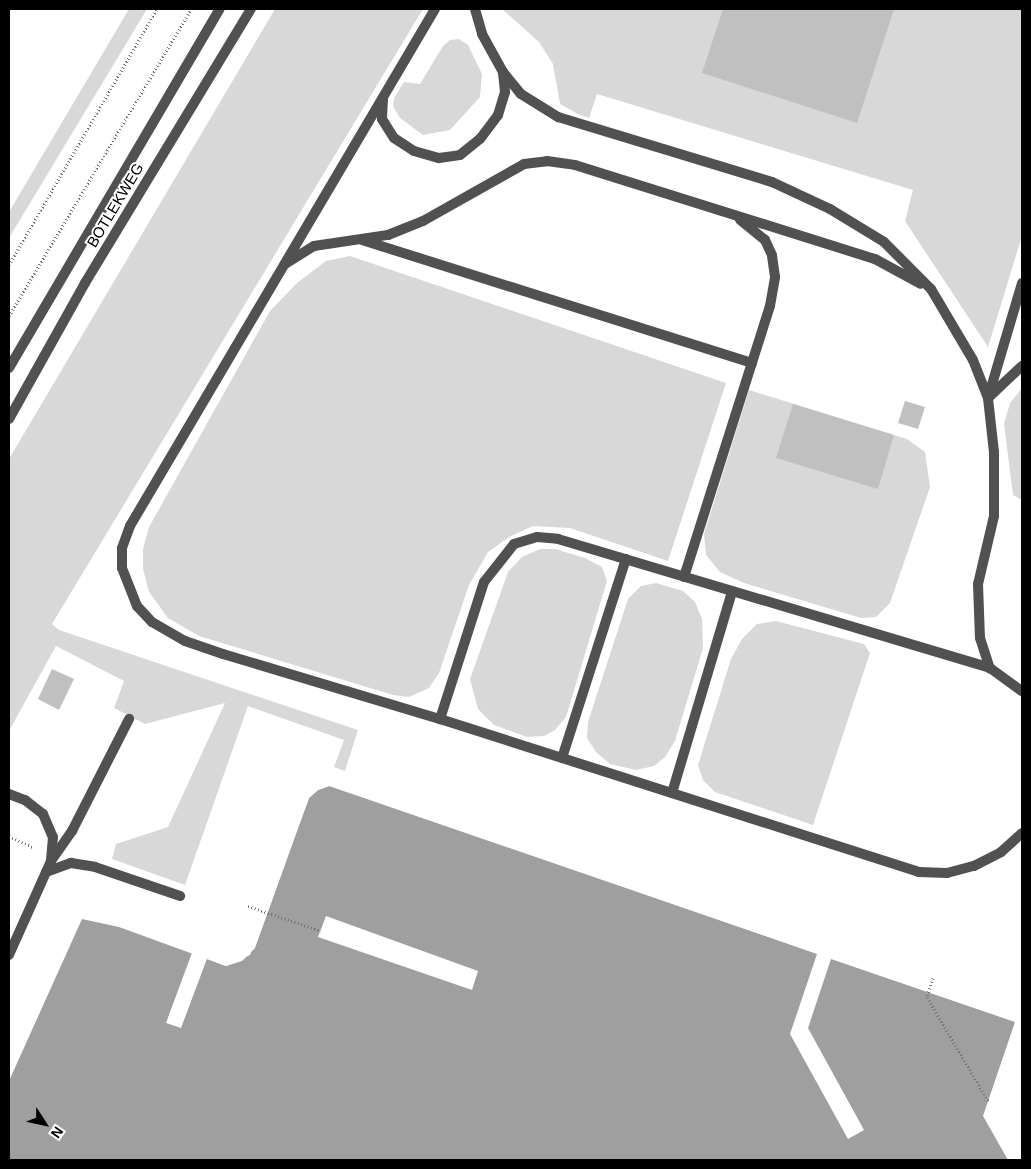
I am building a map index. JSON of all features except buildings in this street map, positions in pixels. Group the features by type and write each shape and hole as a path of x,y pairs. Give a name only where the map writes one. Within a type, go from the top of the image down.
{"street":[{"name":"BOTLEKWEG","path":"9,368 220,9"},
{"name":"BOTLEKWEG","path":"9,419 85,283 251,9"},
{"path":"435,9 279,270 130,526 122,548 122,568 128,590 137,606 152,622 185,641 440,719 919,872 947,874 974,866 1001,852 1022,833"},
{"path":"475,9 482,34 503,72 521,94 558,117 772,182 830,209 884,242 931,289 973,360 988,398 994,452 994,516 978,584 980,638 990,668"},
{"path":"384,93 382,119 394,138 414,151 439,158 460,155 480,139 498,115 505,92 503,72"},
{"path":"279,270 294,257 314,246 388,235 414,224 524,164 547,161 575,165 875,259 931,289"},
{"path":"684,577 752,363 775,277 772,256 765,240 749,225 725,212"},
{"path":"357,239 752,363"},
{"path":"988,398 1022,283"},
{"path":"988,398 1022,366"},
{"path":"440,719 484,582 514,544 536,537 558,539 990,668 1022,691"},
{"path":"562,758 626,559"},
{"path":"672,793 732,592"},
{"path":"51,858 76,823 129,719"},
{"path":"9,794 25,800 43,814 53,837 51,858 46,872 9,955"},
{"path":"46,872 57,866 79,864 125,876 180,896"}],"path":[{"path":"9,265 158,9"},
{"path":"9,316 192,9"},
{"path":"9,836 51,858"},
{"path":"248,906 321,931"},
{"path":"934,978 927,997 988,1101"}],"shaded area":[{"path":"129,9 147,9 9,238 9,212"},
{"path":"275,9 423,9 52,624 59,630 358,730 345,771 334,767 344,740 248,706 185,885 112,859 116,844 168,827 225,703 145,724 114,708 124,681 56,646 9,731 9,459"},
{"path":"502,9 1022,9 1022,236 988,347 905,221 913,190 597,94 589,118 578,114 560,104 553,64 539,42"},
{"path":"459,39 468,45 482,74 480,97 450,130 423,135 400,118 393,106 394,98 404,82 420,84 443,46 450,40"},
{"path":"350,256 726,383 668,561 570,528 533,526 509,537 488,552 469,585 439,673 429,688 409,697 393,695 199,636 168,618 149,592 143,569 143,549 149,527 270,311 297,283 326,261"},
{"path":"1022,388 1022,500 1013,495 1004,424 1010,403"},
{"path":"749,390 907,439 925,452 930,487 890,603 876,617 861,618 744,583 720,572 706,555 704,534"},
{"path":"540,549 555,549 585,558 602,567 607,581 566,717 555,730 544,736 527,737 494,725 478,709 470,679 508,572 522,557"},
{"path":"656,583 683,591 695,602 702,619 703,648 675,741 665,757 654,766 636,770 610,764 596,752 587,738 588,722 628,599 641,586"},
{"path":"776,621 864,644 870,653 813,825 715,792 703,780 698,765 731,659 742,639 757,624"},
{"path":"329,786 1022,1024 1022,1160 9,1160 9,1081 82,919 119,927 226,966 242,961 255,948 309,798 318,790"}],"pier":[{"path":"328,784 339,788 329,786 318,790 309,798 250,955 226,966 208,959 233,962 248,954 253,946 307,797 317,788"},
{"path":"355,793 1022,1021 1022,1160 1008,1160 983,1116 1015,1022 831,959 808,1028 864,1130 848,1139 790,1034 817,954"},
{"path":"326,916 478,971 472,990 318,937"},
{"path":"193,950 208,956 181,1028 166,1023"}]}
